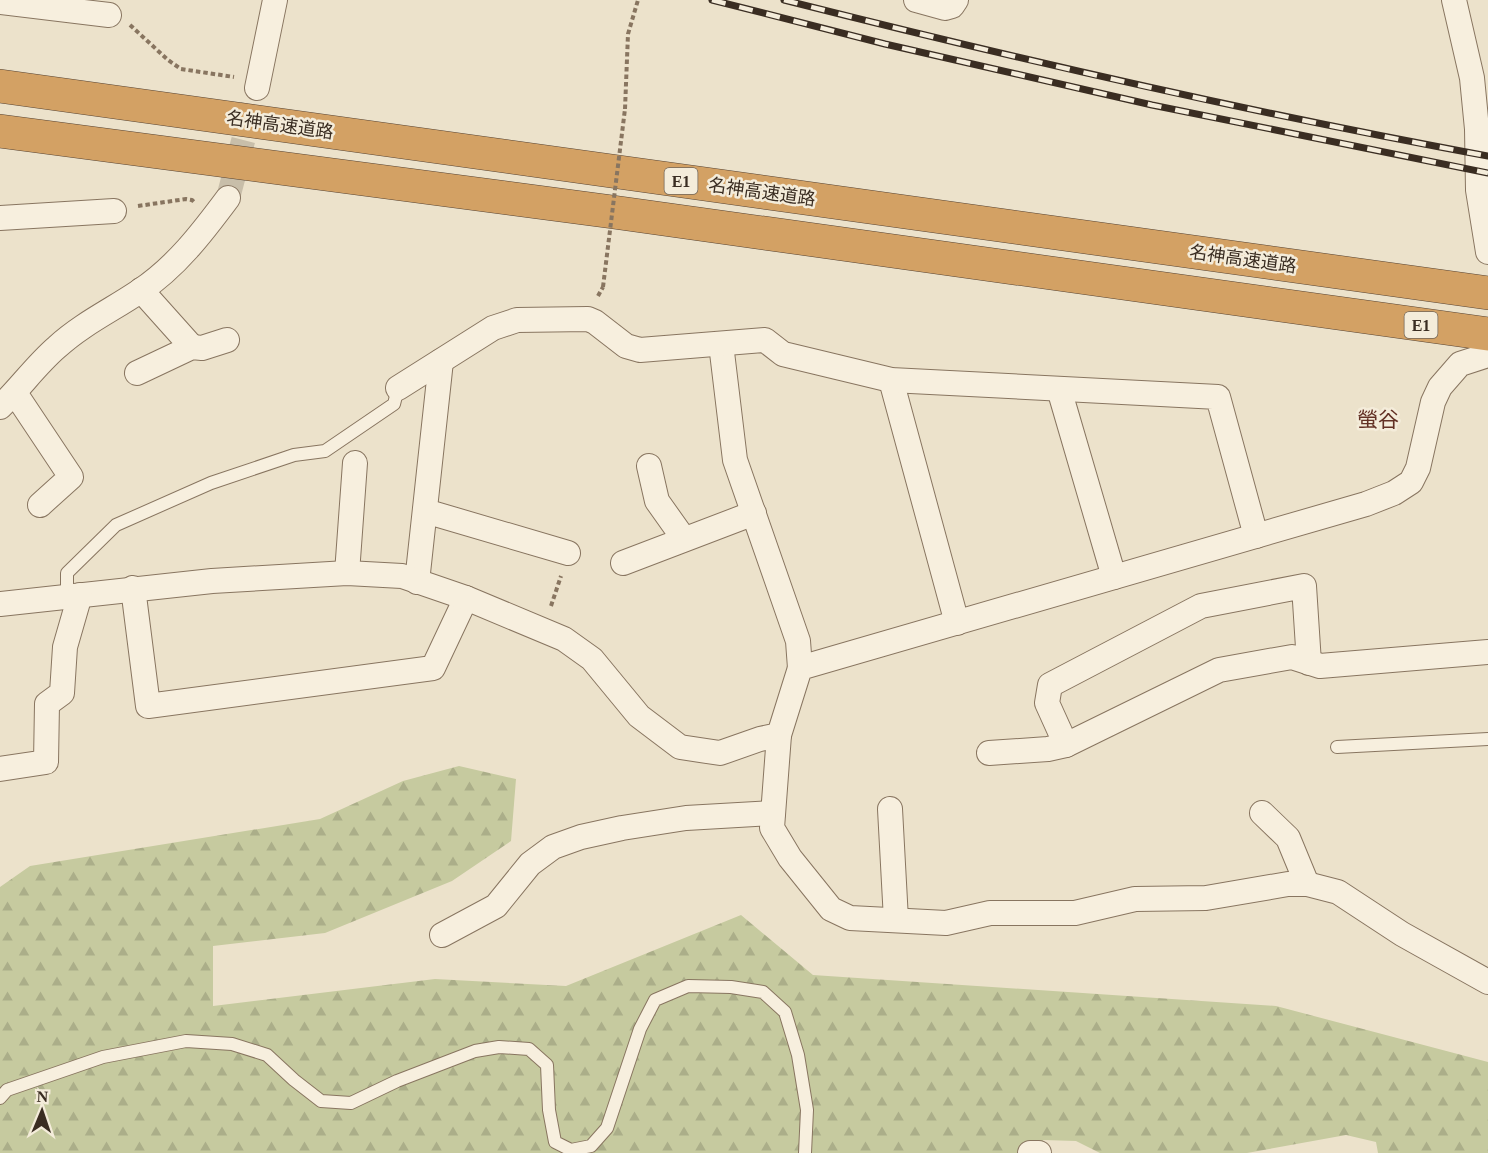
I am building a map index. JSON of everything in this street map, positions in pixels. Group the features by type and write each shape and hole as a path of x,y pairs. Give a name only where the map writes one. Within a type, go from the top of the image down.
{"highway":[{"name":"名神高速道路","path":"0,86 1488,293"},
{"name":"E1","path":"0,131 601,211 1488,334"}],"street":[{"path":"246,83 275,0"},
{"path":"916,0 945,8 952,6 956,0"},
{"path":"1454,0 1472,78 1477,129 1478,190 1488,252"},
{"path":"0,2 109,15"},
{"path":"40,505 71,477 7,400 56,347 103,312 141,290 174,263 192,245 228,198"},
{"path":"0,218 114,211"},
{"path":"141,290 192,347"},
{"path":"398,388 493,328 517,320 588,319 626,346 640,350 765,340 783,354 891,380 1218,397 1256,536"},
{"path":"137,373 192,347 202,348 227,340"},
{"path":"721,344 735,460 798,641 800,668 779,735 772,828 790,858 831,909 850,918 946,923 990,913 1075,913 1135,899 1206,898 1288,884 1307,884 1338,892 1402,934 1488,982"},
{"path":"800,668 1366,504 1394,493 1410,482 1418,468 1433,402 1440,387 1460,364 1488,355"},
{"path":"417,582 441,361"},
{"path":"891,380 957,623"},
{"path":"1059,388 1114,577"},
{"path":"347,573 348,452"},
{"path":"649,466 657,501 684,539"},
{"path":"425,511 568,553"},
{"path":"623,563 754,513"},
{"path":"0,604 212,580 347,573 402,576 466,598 564,639 592,659 639,716 680,747 720,753 779,735"},
{"path":"1066,745 1047,703 1050,685 1201,606 1304,586 1310,663"},
{"path":"133,588 148,706 433,668 466,598"},
{"path":"0,769 46,762 47,704 62,693 65,647 73,596"},
{"path":"989,753 1048,749 1066,745 1219,670 1292,657 1320,666 1488,652"},
{"path":"890,809 896,920"},
{"path":"442,935 496,906 530,864 553,847 581,837 622,828 686,818 773,813"},
{"path":"1262,813 1288,838 1307,884"},
{"path":"1030,1153 1039,1153"}],"lane":[{"path":"73,596 67,573 117,525 211,483 294,455 325,451 348,452 394,404 398,388"},
{"path":"1337,747 1488,739"},
{"path":"0,1098 7,1090 103,1057 186,1041 232,1044 267,1055 321,1101 351,1103 397,1081 476,1051 499,1047 529,1049 547,1065 549,1110 555,1142 571,1150 591,1146 606,1128 640,1029 655,1000 688,986 730,987 763,992 785,1012 798,1055 807,1110 805,1153"}],"path":[{"path":"603,287 625,109 628,34 638,0"},
{"path":"109,15 129,24 181,69 246,83"},
{"path":"114,211 162,202 192,200"},
{"path":"544,630 568,553"}],"green space":[{"path":"459,766 516,779 511,841 452,881 325,933 213,946 213,1006 435,979 566,986 741,915 813,975 1276,1006 1488,1062 1488,1153 1378,1153 1376,1142 1346,1135 1247,1153 1100,1153 1076,1141 1043,1140 1042,1153 0,1153 0,887 30,866 320,819 403,781"}],"tunnel":[{"path":"228,198 257,88"}],"railway":[{"path":"712,0 885,44 1152,105 1488,173"},
{"path":"784,0 1135,84 1311,122 1488,156"}],"district":[{"name":"螢谷","path":"1378,420"}]}
